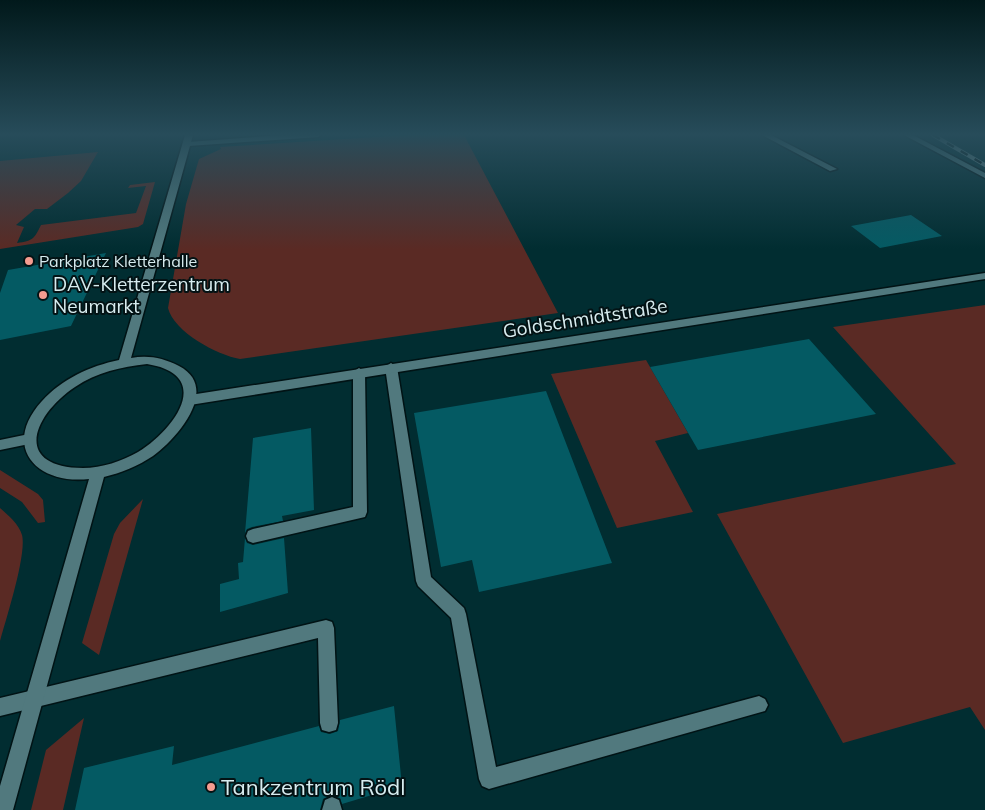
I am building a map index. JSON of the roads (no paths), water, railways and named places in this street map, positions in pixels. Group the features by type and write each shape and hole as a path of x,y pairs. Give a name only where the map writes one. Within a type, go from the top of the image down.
{"street":[{"path":"124,362 179,173"},
{"name":"Goldschmidtstraße","path":"190,400 359,372 985,276"},
{"path":"147,360 166,364 180,372 189,384 190,400 184,417 171,435 150,451 125,465 98,473 70,475 47,468 33,456 29,438 45,405 61,390 88,374 103,368 124,362 147,360"},
{"path":"392,367 424,581 458,614 489,779 759,705"},
{"path":"253,536 360,512 359,372"},
{"path":"0,445 29,438"},
{"path":"3,810 98,473"},
{"path":"0,707 326,628 329,723"}],"place":[{"name":"Parkplatz Kletterhalle","path":"29,261"},
{"name":"DAV-Kletterzentrum Neumarkt","path":"43,295"},
{"name":"Tankzentrum Rödl","path":"211,787"}]}
